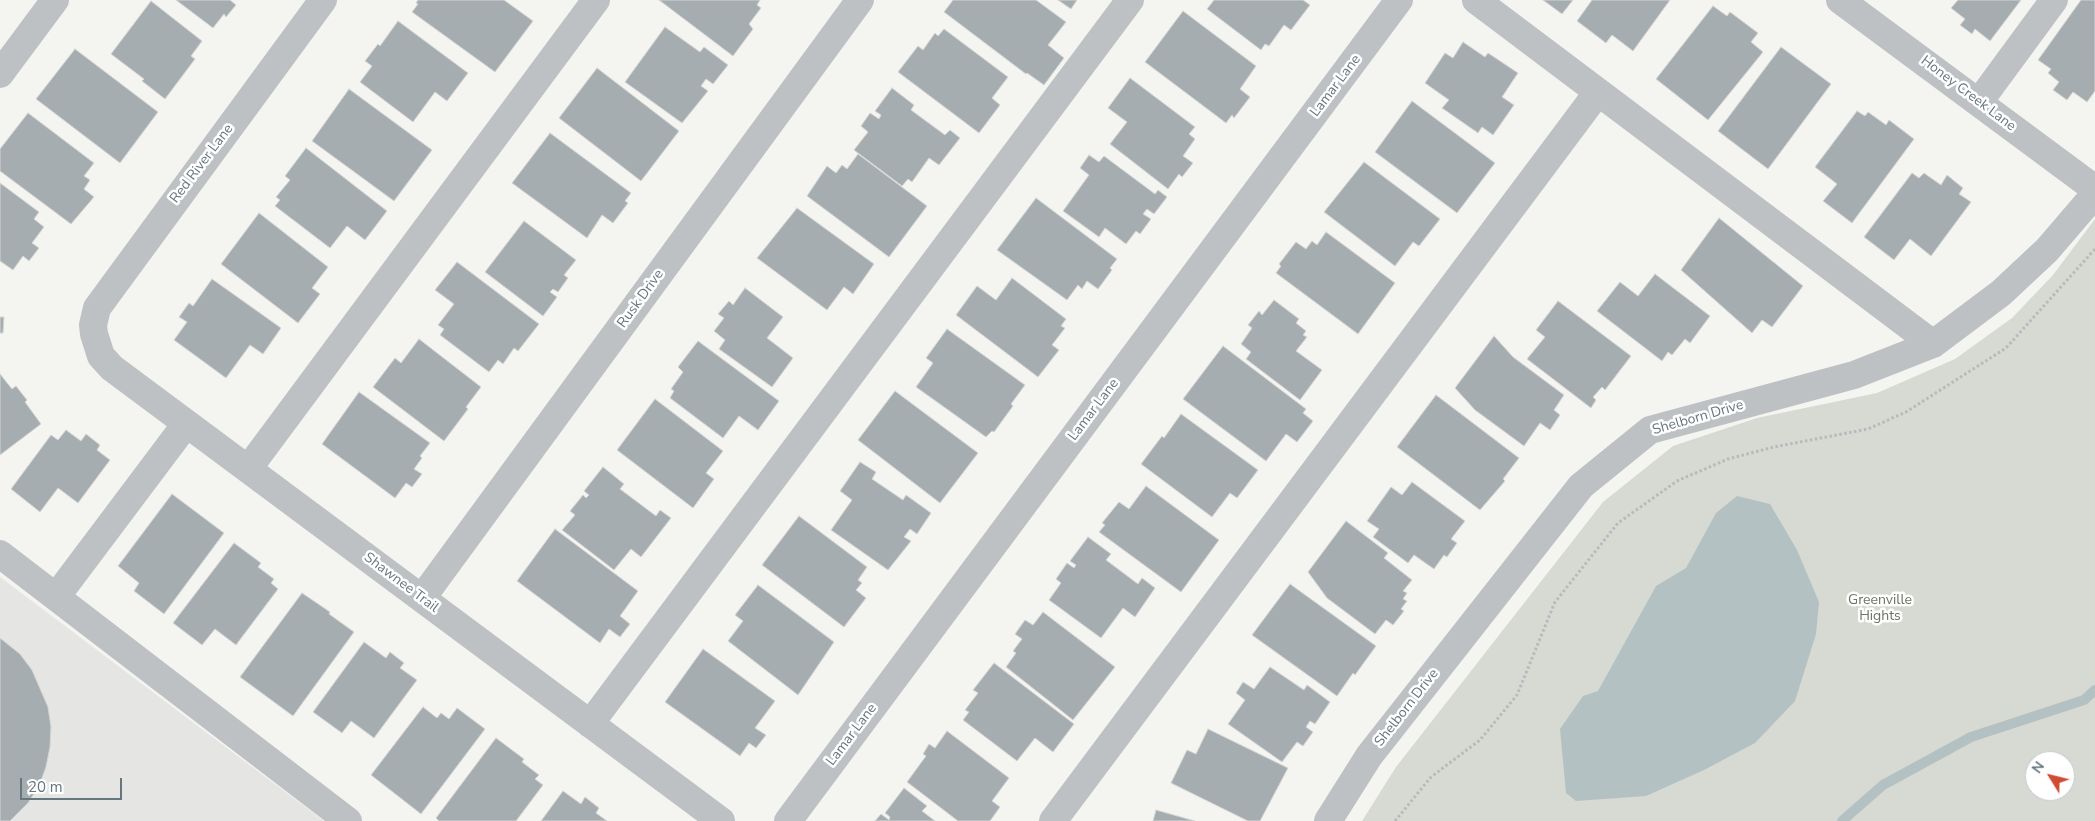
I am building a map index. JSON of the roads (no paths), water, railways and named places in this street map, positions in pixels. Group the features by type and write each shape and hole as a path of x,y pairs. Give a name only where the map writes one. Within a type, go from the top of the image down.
{"street":[{"path":"0,74 54,0"},
{"name":"Red River Lane","path":"94,334 97,308 105,295 324,0"},
{"path":"248,469 596,0"},
{"name":"Rusk Drive","path":"422,598 860,0"},
{"path":"590,724 1130,0"},
{"name":"Lamar Lane","path":"788,821 1400,0"},
{"path":"1476,0 1933,344"},
{"name":"Honey Creek Lane","path":"1840,0 2095,189"},
{"path":"1978,102 2054,0"},
{"path":"1053,821 1598,92"},
{"name":"Shelborn Drive","path":"1328,821 1370,756 1581,486 1650,430 1854,375 1933,344 2001,293 2047,250 2095,194"},
{"name":"Shawnee Trail","path":"94,334 101,356 112,368 721,821"},
{"path":"56,597 186,424"},
{"path":"0,554 348,821"}],"waterway":[{"path":"1842,821 1883,785 1971,737 2084,700 2095,690"}],"park label":[{"name":"Greenville Hights","path":"1880,610"}]}
